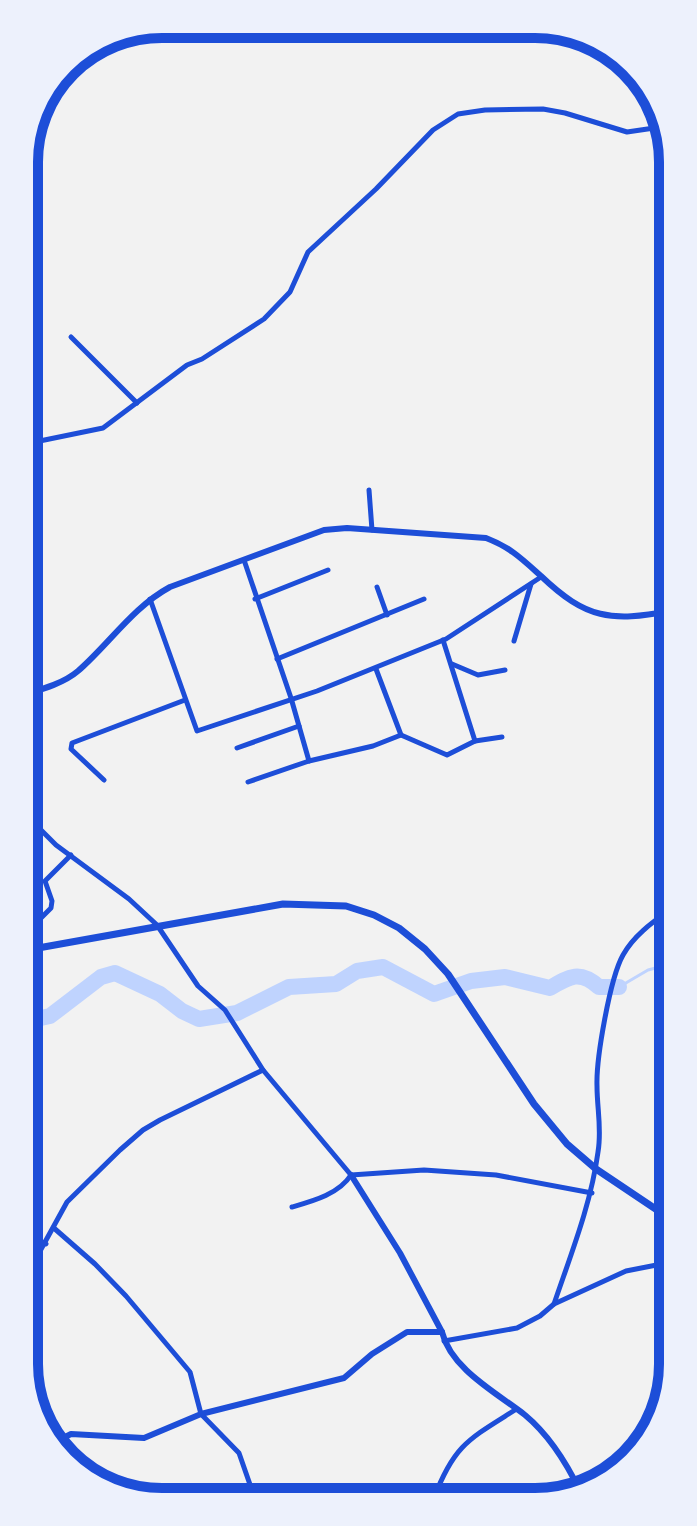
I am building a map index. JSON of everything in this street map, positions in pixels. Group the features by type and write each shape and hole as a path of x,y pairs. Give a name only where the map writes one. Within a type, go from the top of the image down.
{"main road":[{"path":"38,947 283,904 346,906 374,915 399,928 425,949 448,974 534,1104 567,1144 596,1169 659,1211"}],"street":[{"path":"38,441 103,428 187,365 264,319 290,292 308,252 376,189 433,130 458,114 485,110 543,109 627,132 654,128"},
{"path":"71,337 137,403"},
{"path":"369,490 372,530"},
{"path":"38,690 76,673 150,599 170,587 324,530 347,528 486,538 518,554 570,601 596,614 620,618 659,613"},
{"path":"244,560 309,761"},
{"path":"255,599 328,570"},
{"path":"150,599 197,731 376,669 443,640 541,577"},
{"path":"514,641 532,584"},
{"path":"377,587 387,615"},
{"path":"277,659 424,599"},
{"path":"443,640 475,741"},
{"path":"451,664 478,675 505,670"},
{"path":"376,669 401,735"},
{"path":"104,780 71,749 72,743 185,700"},
{"path":"237,748 299,726"},
{"path":"248,782 401,735 447,755 475,741 502,737"},
{"path":"38,828 157,925 198,986 226,1011 263,1070 351,1175 400,1253 444,1341 461,1364 525,1415 567,1465 575,1481"},
{"path":"38,922 51,908 52,901 45,881 71,855"},
{"path":"554,1304 592,1193 601,1129 597,1068 615,981 623,956 647,926 659,918"},
{"path":"38,1257 67,1202 94,1173 143,1130 263,1070"},
{"path":"351,1175 424,1170 496,1175 592,1193"},
{"path":"292,1207 320,1199 346,1183 351,1175"},
{"path":"55,1229 95,1264 190,1372 201,1414 239,1453 251,1488"},
{"path":"38,1240 46,1244"},
{"path":"444,1341 517,1328 540,1316 554,1304 626,1271 659,1265"},
{"path":"63,1438 71,1434 144,1438 201,1414 344,1378 372,1354 407,1332 442,1332"},
{"path":"438,1488 450,1462 466,1440 515,1410"}],"waterway":[{"path":"38,1019 50,1016 101,977 115,973 160,994 182,1011 199,1019 237,1013 289,987 336,984 357,971 383,967 434,994 471,981 505,977 550,988 575,977 586,978 599,987 619,987"},
{"path":"619,987 659,967"}]}
